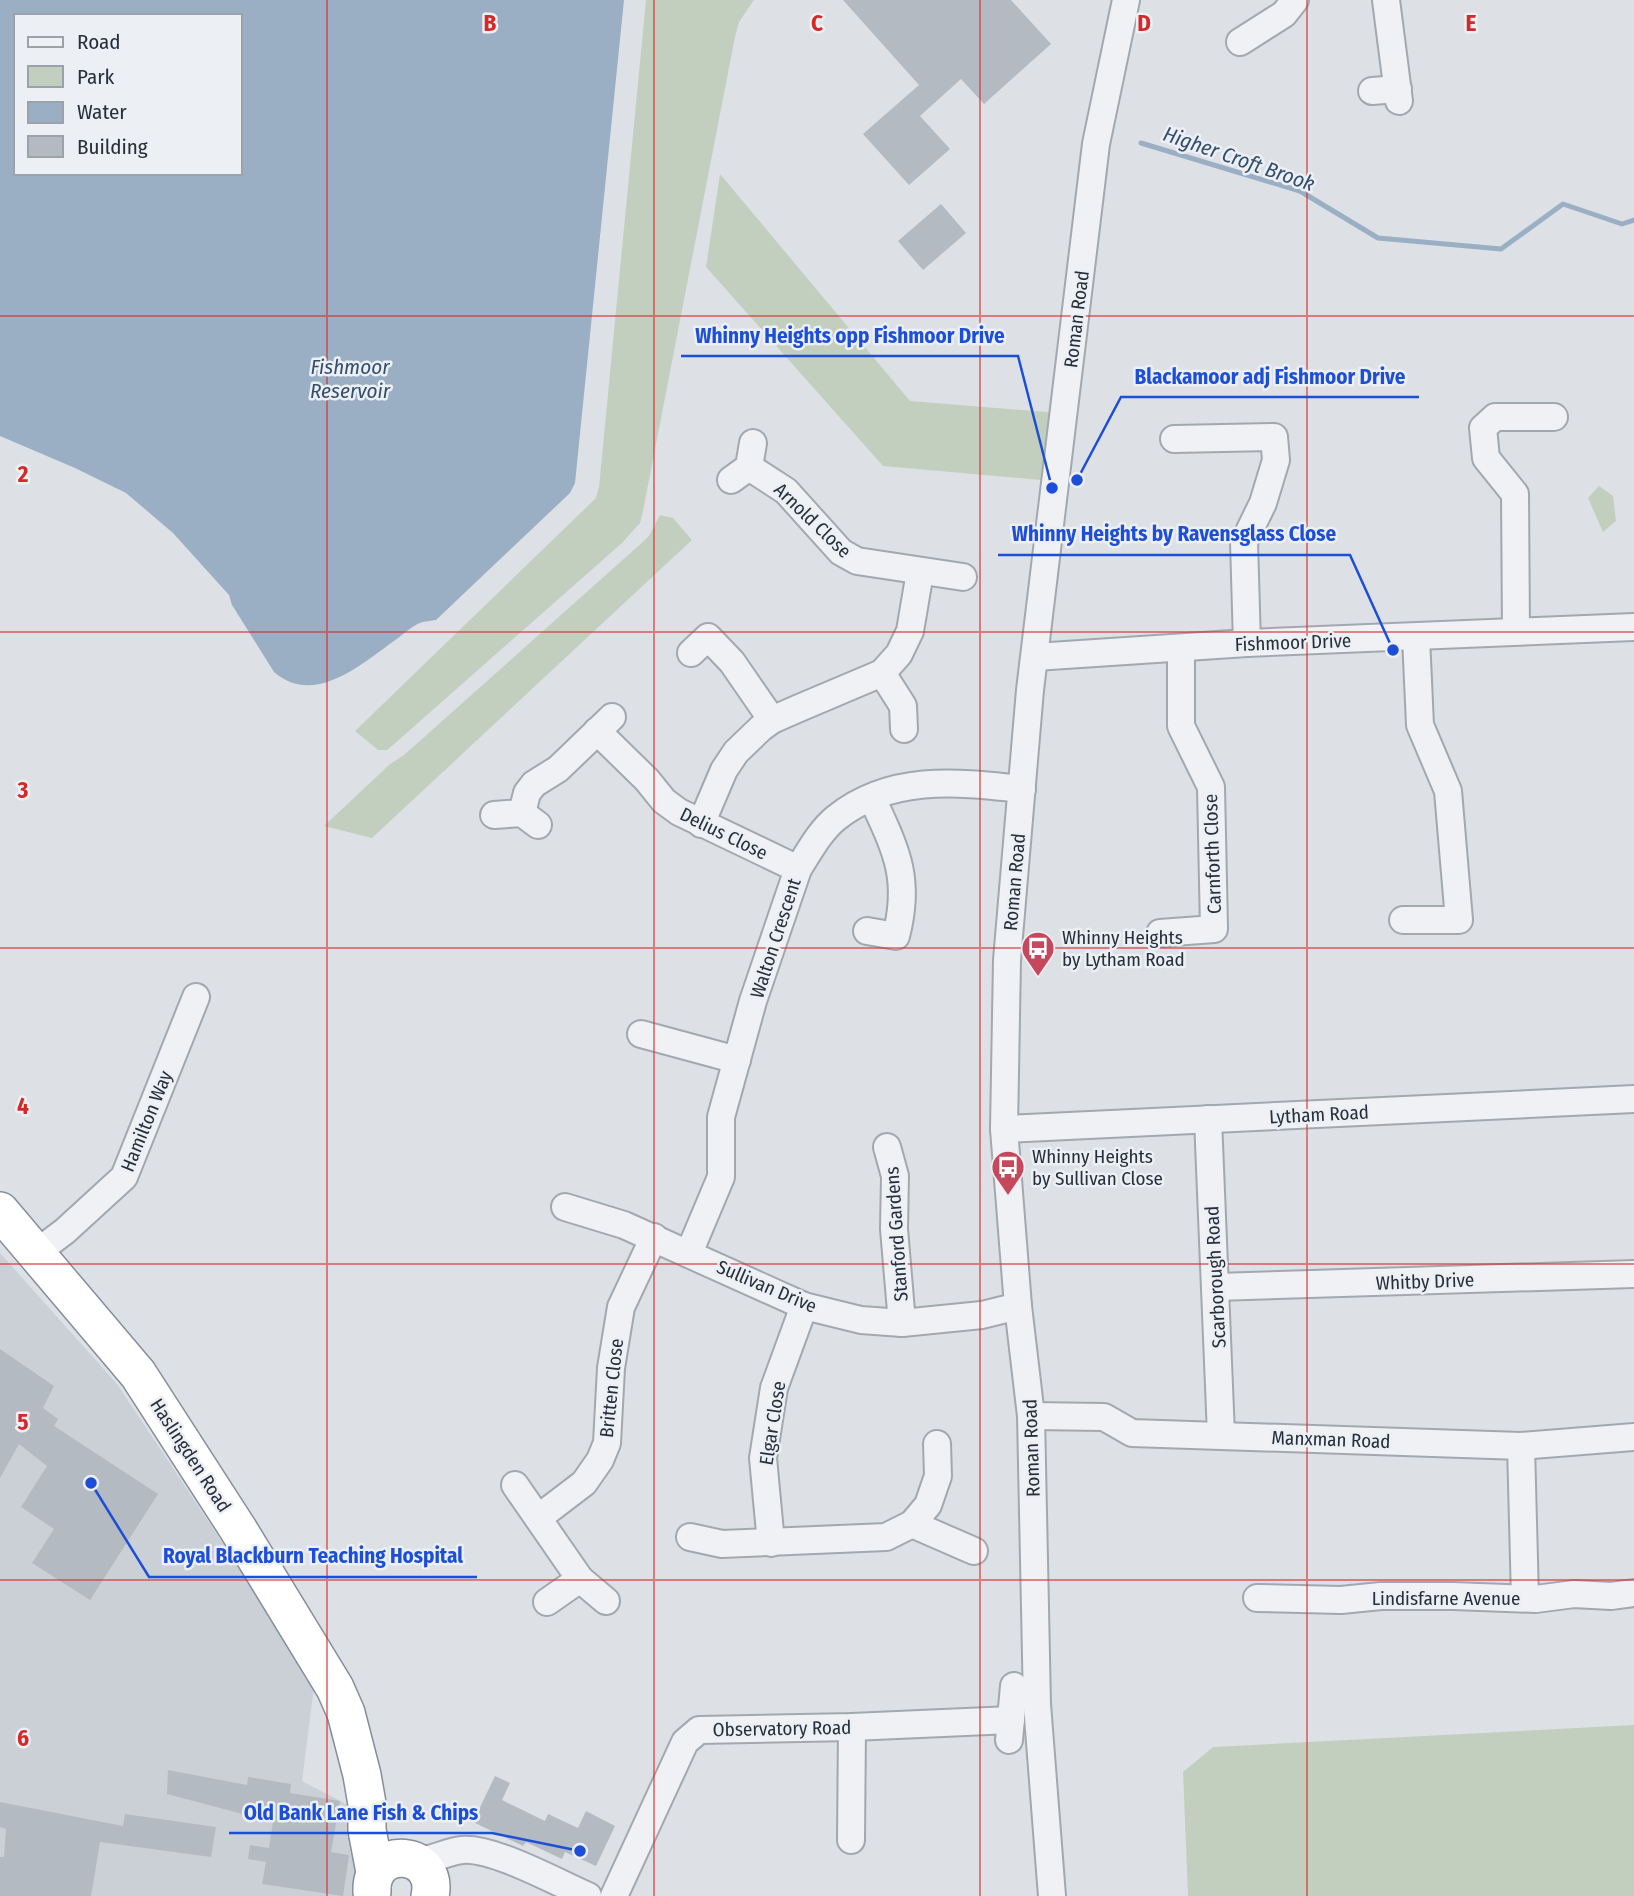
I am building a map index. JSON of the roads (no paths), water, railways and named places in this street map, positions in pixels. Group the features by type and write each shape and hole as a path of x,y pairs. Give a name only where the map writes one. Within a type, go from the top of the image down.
{"highway":[{"name":"Haslingden Road","path":"0,1211 138,1374 238,1529 322,1667 346,1713 367,1804 367,1830 412,1883"}],"street":[{"name":"Roman Road","path":"1052,1896 1037,1704 1031,1416 1018,1306 1004,1129 1007,960 1030,690 1096,144 1126,0"},
{"path":"1240,42 1284,14 1295,0"},
{"path":"1386,0 1390,94"},
{"path":"1516,631 1515,494 1486,458 1483,428 1495,417 1554,417"},
{"path":"1174,439 1274,437 1276,460 1263,503 1244,542 1247,643"},
{"name":"Arnold Close","path":"744,464 786,491 841,552 849,557 857,561 963,578"},
{"path":"701,824 724,770 736,752 772,720 882,673 906,642 913,619 920,572"},
{"name":"Fishmoor Drive","path":"1035,657 1247,643 1634,627"},
{"path":"691,653 708,637 732,662 772,720"},
{"path":"1403,920 1459,920 1448,791 1420,725 1416,637"},
{"name":"Carnforth Close","path":"1160,933 1214,929 1211,787 1181,726 1181,648"},
{"path":"882,673 903,706 904,729"},
{"name":"Delius Close","path":"494,815 530,819 527,793 534,784 558,769 604,724 664,801 679,813 798,869"},
{"name":"Walton Crescent","path":"689,1253 721,1177 721,1117 754,1001 798,869 810,850 836,818 872,798 915,784 938,782 1022,789"},
{"path":"867,931 896,936 902,912 903,892 900,863 872,798"},
{"name":"Hamilton Way","path":"36,1253 65,1231 124,1177 196,997"},
{"path":"641,1034 737,1060"},
{"name":"Lytham Road","path":"1004,1129 1634,1099"},
{"name":"Scarborough Road","path":"1208,1119 1221,1436"},
{"name":"Stanford Gardens","path":"887,1147 895,1176 894,1229 902,1322"},
{"name":"Sullivan Drive","path":"565,1208 624,1225 654,1237 804,1306 861,1320 902,1322 982,1315 1018,1306"},
{"name":"Britten Close","path":"538,1518 584,1483 600,1460 607,1443 611,1368 621,1307 654,1237"},
{"name":"Whitby Drive","path":"1216,1287 1634,1274"},
{"name":"Elgar Close","path":"771,1543 763,1458 774,1388 804,1306"},
{"name":"Manxman Road","path":"1031,1416 1104,1417 1132,1433 1521,1446 1634,1437"},
{"path":"690,1537 722,1544 886,1537 912,1524 928,1505 938,1476 937,1444"},
{"path":"1521,1446 1525,1598"},
{"path":"515,1485 580,1579 606,1601"},
{"path":"912,1524 974,1552"},
{"path":"547,1602 580,1579"},
{"name":"Lindisfarne Avenue","path":"1257,1598 1553,1598 1574,1594 1611,1596 1634,1593"},
{"name":"Observatory Road","path":"614,1896 685,1742 699,1730 852,1727 1010,1730 1014,1686"},
{"path":"851,1840 852,1727"},
{"path":"412,1883 429,1860 443,1853 464,1850 491,1855 588,1896"}],"water":[{"name":"Fishmoor Reservoir","path":"0,0 624,0 575,483 570,493 436,620 414,626 339,678 306,685 290,682 274,672 232,605 229,595 173,533 126,493 0,436"}],"waterway":[{"name":"Higher Croft Brook","path":"1141,143 1300,191 1378,238 1501,249 1563,204 1622,224 1634,220"}],"place":[{"name":"Blackamoor adj Fishmoor Drive","path":"1077,480"},
{"name":"Whinny Heights opp Fishmoor Drive","path":"1052,488"},
{"name":"Whinny Heights by Ravensglass Close","path":"1393,650"},
{"name":"Whinny Heights by Lytham Road","path":"1038,978"},
{"name":"Whinny Heights by Sullivan Close","path":"1008,1197"},
{"name":"Royal Blackburn Teaching Hospital","path":"91,1483"},
{"name":"Old Bank Lane Fish & Chips","path":"580,1851"}]}
